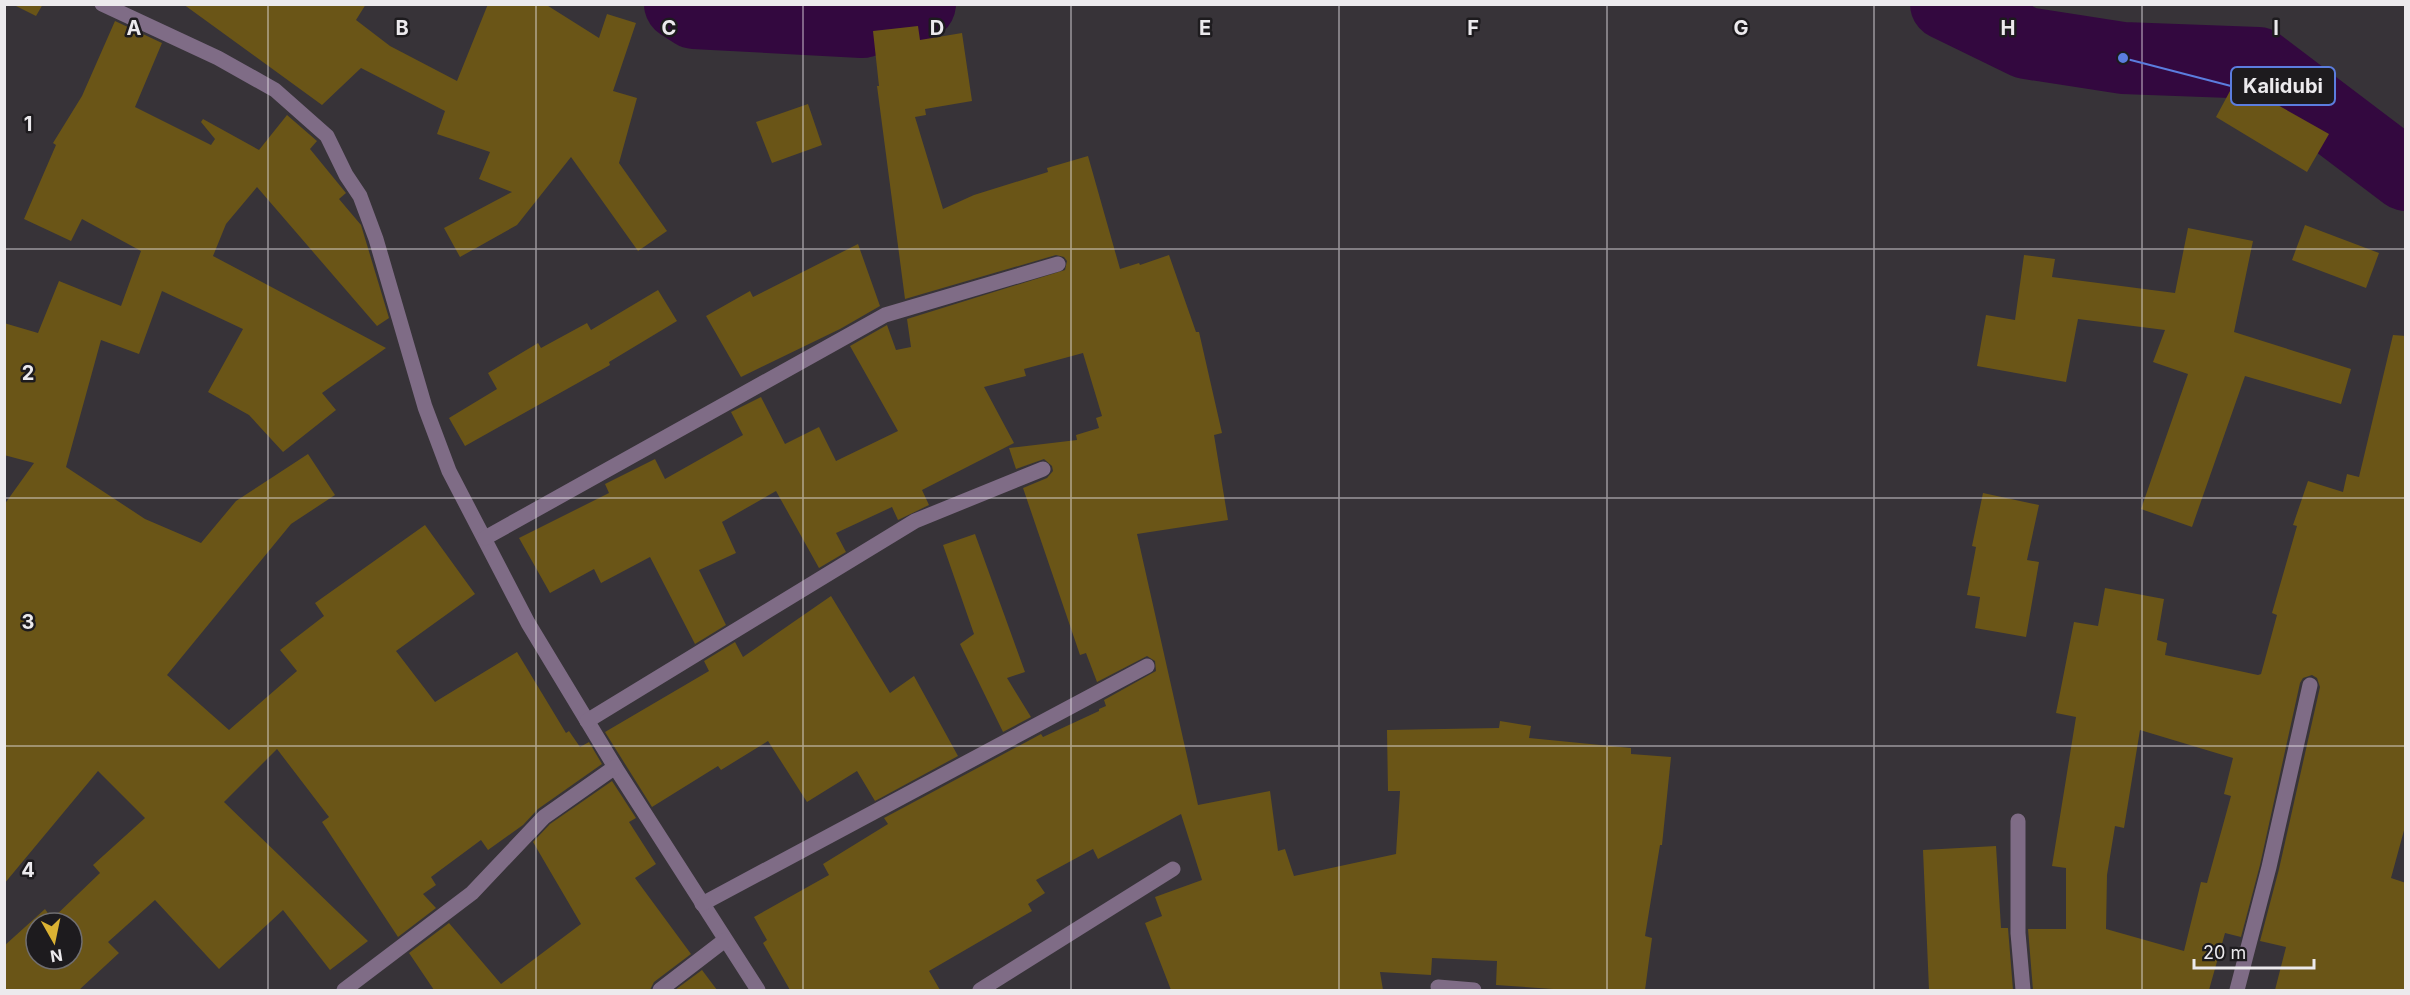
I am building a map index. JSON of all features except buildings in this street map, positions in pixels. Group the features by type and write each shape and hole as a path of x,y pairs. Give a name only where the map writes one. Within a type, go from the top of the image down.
{"street":[{"path":"102,4 218,58 275,90 327,136 346,175 360,196 376,239 425,407 449,471 528,623 615,767 758,990"},
{"path":"485,538 885,315 1058,264"},
{"path":"587,721 915,521 1043,469"},
{"path":"702,904 1147,666"},
{"path":"2237,990 2269,867 2310,685"},
{"path":"344,990 472,893 544,818 615,767"},
{"path":"2018,821 2018,933 2023,990"},
{"path":"980,990 1173,869"},
{"path":"660,990 724,940"},
{"path":"1437,987 1474,990"}],"waterway":[{"path":"680,4 694,13 862,22 920,4"},
{"path":"1946,4 2026,43 2123,58 2258,63 2406,175"}],"place":[{"name":"Kalidubi","path":"2123,58"}]}
